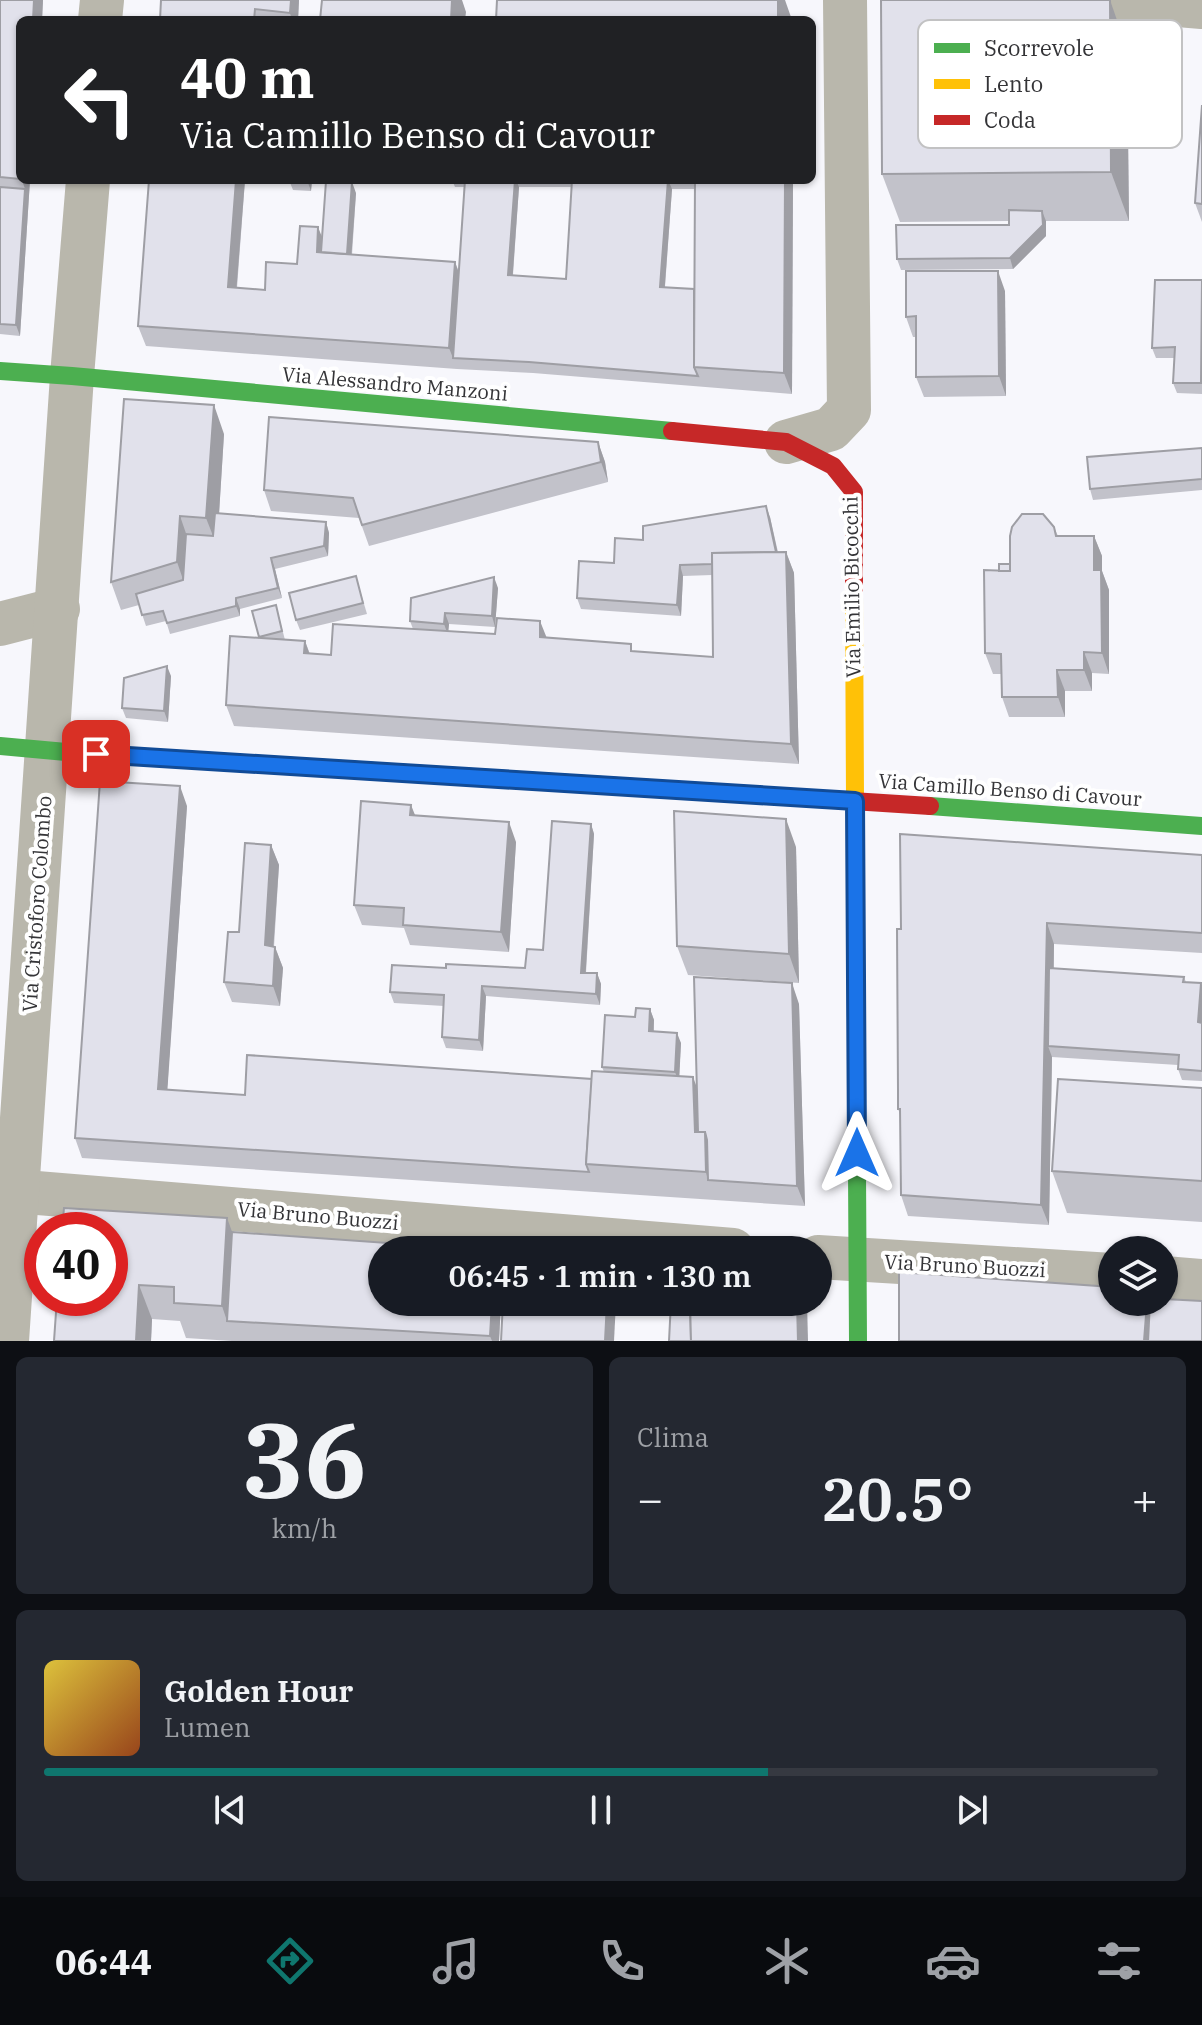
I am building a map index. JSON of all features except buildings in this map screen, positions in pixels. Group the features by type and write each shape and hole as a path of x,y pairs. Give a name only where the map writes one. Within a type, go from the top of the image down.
{"street":[{"path":"786,442 831,429 849,410 845,0"},
{"path":"1119,0 1202,7"},
{"name":"Via Cristoforo Colombo","path":"7,1341 8,1191 47,751 88,184"},
{"name":"Via Alessandro Manzoni","path":"0,371 786,442"},
{"name":"Via Emilio Bicocchi","path":"786,442 833,466 854,492 857,1194 838,1258"},
{"path":"0,624 58,609"},
{"name":"Via Camillo Benso di Cavour","path":"0,746 1202,826"},
{"name":"Via Bruno Buozzi","path":"8,1191 561,1236"},
{"path":"838,1258 858,1341"},
{"name":"Via Bruno Buozzi","path":"838,1258 1098,1274"},
{"path":"1178,1279 1202,1281"}],"traffic: fast":[{"path":"0,371 672,431"},
{"path":"0,746 602,785"},
{"path":"930,806 1202,826"},
{"path":"856,999 858,1341"}],"traffic: slow":[{"path":"854,596 856,999"}],"traffic: jam":[{"path":"672,431 786,442 833,466 854,492 854,596"},
{"path":"602,785 930,806"}],"route":[{"path":"96,754 855,801 857,1153"}]}
